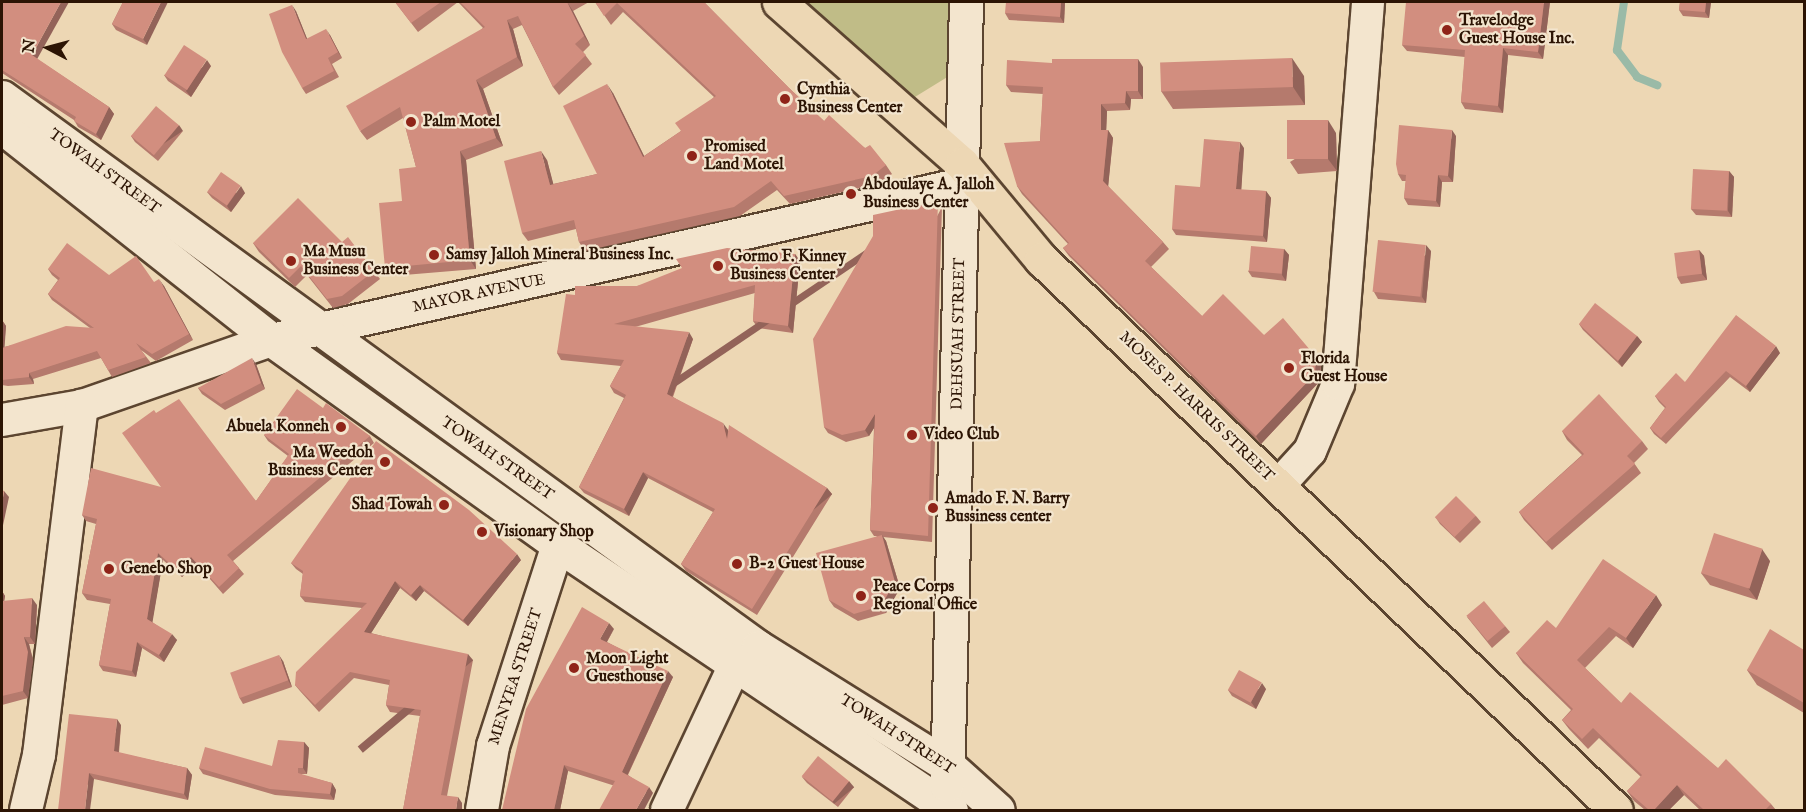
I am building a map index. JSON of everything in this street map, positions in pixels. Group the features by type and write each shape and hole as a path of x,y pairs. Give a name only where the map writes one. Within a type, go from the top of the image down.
{"highway":[{"name":"MOSES P. HARRIS STREET","path":"779,2 962,174 1041,259 1616,810"}],"street":[{"name":"DEHSUAH STREET","path":"946,808 951,767 966,2"},
{"path":"1278,486 1310,452 1338,384 1368,2"},
{"name":"TOWAH STREET","path":"2,97 758,647 951,767 998,810"},
{"name":"TOWAH STREET","path":"2,128 272,340 558,545 734,667 946,808"},
{"name":"MAYOR AVENUE","path":"2,420 82,406 272,340 962,174"},
{"path":"26,810 39,755 82,406"},
{"name":"MENYEA STREET","path":"482,810 493,746 558,545"},
{"path":"667,810 734,667"}],"shaded area":[{"path":"801,2 954,2 949,76 910,100"}],"building":[{"path":"2,2 61,2 32,55 109,107 96,134 74,121 76,117 2,70"},
{"path":"123,2 161,2 143,39 112,24"},
{"path":"395,2 441,2 411,23"},
{"path":"460,2 567,2 584,36 575,44 586,55 553,87 518,16 507,20 517,57 476,80 496,138 460,151 470,260 385,268 379,203 402,201 399,169 416,167 400,107 360,131 346,106 485,27"},
{"path":"595,2 704,2 824,121 829,115 865,148 870,145 886,165 872,176 784,196 771,181 734,207 579,242 574,220 522,233 504,161 541,151 550,185 597,174 563,106 607,84 643,157 681,131 675,123 716,96 617,3 604,16"},
{"path":"1006,2 1061,2 1060,17 1005,13"},
{"path":"1406,2 1544,2 1538,52 1503,48 1498,106 1461,102 1465,50 1402,45"},
{"path":"1680,2 1706,2 1705,12 1679,10"},
{"path":"292,5 306,39 326,29 338,52 328,58 334,71 302,88 282,52 269,14"},
{"path":"184,45 207,60 187,90 164,75"},
{"path":"1292,58 1293,87 1161,92 1160,63"},
{"path":"1052,59 1138,59 1138,91 1126,91 1125,103 1101,104 1101,130 1108,130 1103,181 1163,242 1145,261 1202,316 1223,294 1264,335 1283,318 1316,357 1315,374 1256,436 1063,248 1069,243 1017,186 1004,143 1040,141 1043,87 1006,85 1007,60 1052,63"},
{"path":"156,106 179,125 154,155 131,136"},
{"path":"1287,120 1328,120 1328,159 1287,159"},
{"path":"1399,125 1452,130 1448,176 1438,175 1436,201 1404,198 1406,175 1398,174 1396,164"},
{"path":"1204,139 1240,142 1236,189 1266,191 1263,236 1172,229 1175,185 1200,187"},
{"path":"1693,169 1729,171 1727,211 1691,209"},
{"path":"221,172 241,186 227,205 207,192"},
{"path":"298,198 342,242 348,237 374,271 342,296 327,299 301,266 289,278 253,243"},
{"path":"938,201 928,536 870,530 875,414 865,430 842,435 824,427 813,339 873,236 873,215"},
{"path":"1378,240 1426,245 1420,297 1373,292"},
{"path":"67,243 109,275 136,256 154,282 159,279 189,334 152,354 136,343 146,357 108,370 97,351 29,373 29,377 2,380 2,348 66,326 94,328 48,294 60,278 48,269"},
{"path":"1251,246 1284,249 1282,274 1249,271"},
{"path":"727,248 795,254 788,326 753,321 755,285 614,324 689,332 667,394 723,423 727,439 729,425 827,488 752,609 681,564 715,509 643,472 624,509 579,487 626,395 610,386 624,360 557,353 566,294 575,295 575,286 637,286 682,268 676,259"},
{"path":"1699,250 1702,274 1677,277 1674,253"},
{"path":"1595,303 1637,336 1618,361 1579,324"},
{"path":"1736,315 1776,346 1746,386 1726,371 1661,438 1650,428 1666,407 1655,396 1676,373 1685,382"},
{"path":"252,358 261,383 221,404 198,388"},
{"path":"297,389 323,408 326,403 370,436 227,555 239,568 219,587 191,557 178,571 158,553 147,619 172,634 159,655 137,642 132,671 99,665 111,599 82,593 97,519 82,515 91,468 161,487 122,433 154,410 156,413 179,399 256,501 289,454 264,435"},
{"path":"1599,394 1642,441 1627,456 1635,464 1546,542 1519,512 1584,454 1562,431"},
{"path":"376,441 469,510 517,554 463,620 420,585 411,595 395,581 364,632 468,654 441,795 458,797 456,810 403,810 421,710 386,705 390,680 350,672 315,705 295,685 296,672 367,603 300,596 303,571 291,563"},
{"path":"1456,496 1476,516 1455,537 1435,517"},
{"path":"1714,533 1763,549 1750,589 1701,573"},
{"path":"882,535 895,582 881,606 854,614 829,600 816,553"},
{"path":"1603,559 1656,595 1626,638 1609,627 1577,660 1621,703 1630,692 1718,768 1726,759 1771,804 1765,810 1704,810 1677,785 1654,810 1649,810 1627,791 1642,775 1593,728 1582,739 1562,720 1573,709 1516,653 1547,620 1556,628"},
{"path":"32,598 30,637 24,637 28,652 23,691 2,696 2,601"},
{"path":"1484,601 1505,626 1488,641 1466,616"},
{"path":"582,607 609,623 600,639 668,671 622,772 649,787 636,810 599,810 615,781 564,765 554,810 502,810 526,709"},
{"path":"1770,629 1804,650 1804,703 1747,670"},
{"path":"279,655 288,680 239,698 230,673"},
{"path":"1239,670 1262,683 1251,703 1228,690"},
{"path":"69,714 117,719 114,751 187,768 184,794 89,773 85,810 58,810"},
{"path":"278,740 304,742 303,768 298,768 298,773 332,783 330,794 270,789 199,768 205,747 272,766"},
{"path":"818,756 849,781 833,801 802,776"}],"waterway":[{"path":"1624,2 1617,50 1637,77 1657,85"}],"place":[{"name":"Travelodge Guest House Inc.","path":"1447,30"},
{"name":"Cynthia Business Center","path":"785,99"},
{"name":"Palm Motel","path":"411,122"},
{"name":"Promised Land Motel","path":"692,156"},
{"name":"Abdoulaye A. Jalloh Business Center","path":"851,194"},
{"name":"Samsy Jalloh Mineral Business Inc.","path":"434,255"},
{"name":"Ma Musu Business Center","path":"291,261"},
{"name":"Gormo F. Kinney Business Center","path":"718,266"},
{"name":"Florida Guest House","path":"1289,368"},
{"name":"Abuela Konneh","path":"341,427"},
{"name":"Video Club","path":"912,435"},
{"name":"Ma Weedoh Business Center","path":"385,462"},
{"name":"Shad Towah","path":"444,505"},
{"name":"Amado F. N. Barry Bussiness center","path":"933,508"},
{"name":"Visionary Shop","path":"482,532"},
{"name":"B-2 Guest House","path":"737,564"},
{"name":"Genebo Shop","path":"109,569"},
{"name":"Peace Corps Regional Office","path":"861,596"},
{"name":"Moon Light Guesthouse","path":"574,668"}]}
